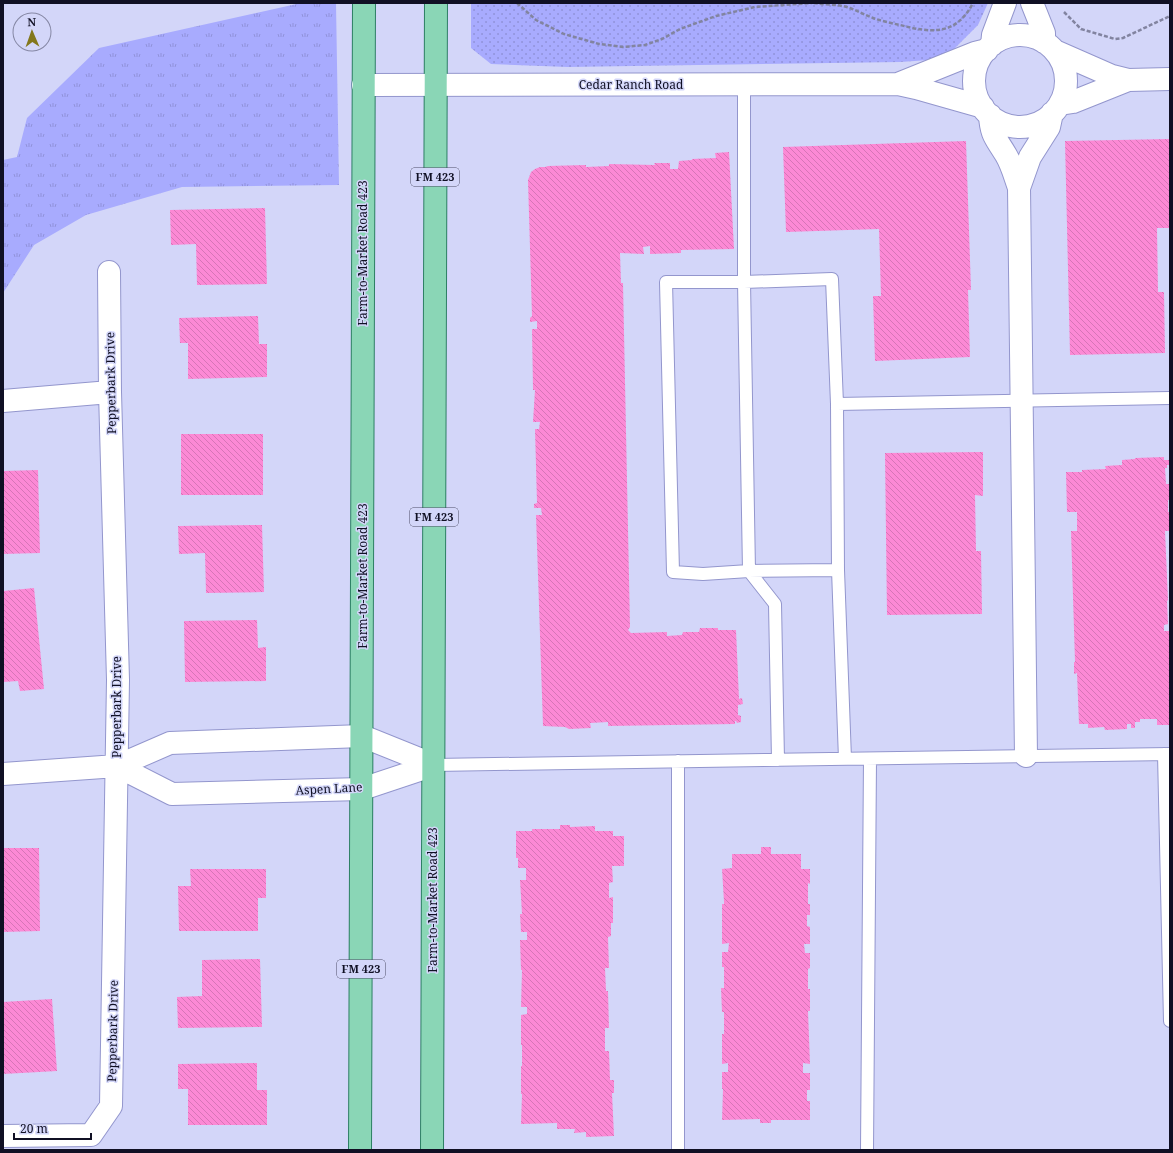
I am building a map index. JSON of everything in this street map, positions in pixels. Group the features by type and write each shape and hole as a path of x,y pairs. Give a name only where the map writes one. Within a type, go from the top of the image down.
{"main road":[{"name":"Farm-to-Market Road 423","path":"360,1150 364,3"},
{"name":"Farm-to-Market Road 423","path":"432,1150 436,3"}],"street":[{"path":"990,47 1005,3"},
{"path":"1019,188 1030,157 1049,127 1064,94 1066,82 1065,71 1061,60 1050,46 1032,3"},
{"path":"1026,756 1019,188 1007,156 993,135 986,111 977,97 975,76 980,60 990,47 1002,39 1017,35 1027,36 1112,76 1128,80 1170,79"},
{"name":"Cedar Ranch Road","path":"898,84 990,47"},
{"path":"986,111 999,122 1010,125 1033,125 1043,120 1056,109 1128,80"},
{"name":"Cedar Ranch Road","path":"363,85 898,84 916,88 986,111"},
{"name":"Pepperbark Drive","path":"3,1136 90,1134 112,1106 118,680 110,392 109,272"},
{"path":"3,401 110,392"},
{"path":"3,774 116,766 170,743 362,736 434,765"},
{"name":"Aspen Lane","path":"116,766 172,794 362,789 434,765"}],"lane":[{"path":"744,85 744,282 749,571 775,604 778,760"},
{"path":"838,570 749,571 703,574 673,572 666,282 744,282 832,279 837,404 838,570 845,759"},
{"path":"837,404 1170,398"},
{"path":"434,765 1167,754 1170,1021"},
{"path":"867,1150 870,759"},
{"path":"678,762 678,1150"}],"path":[{"path":"517,3 536,20 564,34 600,44 623,47 645,45 662,40 680,29 708,19 748,8 813,3 849,8 875,19 907,27 934,31 945,29 962,20 973,3"},
{"path":"1061,8 1065,14 1081,29 1115,39 1123,38 1170,16"}],"green space":[{"path":"301,3 336,3 339,185 182,187 86,215 34,245 3,293 3,160 17,157 27,118 99,48"},
{"path":"471,3 988,3 978,25 954,49 929,60 900,62 568,67 491,64 471,48"}],"building":[{"path":"1170,139 1170,228 1157,228 1158,292 1164,292 1165,353 1070,355 1065,141"},
{"path":"966,141 971,290 968,290 970,357 875,361 873,296 881,296 879,229 786,232 783,147"},
{"path":"729,152 734,249 681,250 681,253 650,254 650,246 643,247 644,254 620,253 621,283 623,283 630,627 628,630 631,633 667,632 667,636 682,635 683,632 699,632 700,628 736,630 739,699 742,698 743,704 738,705 738,715 741,716 741,722 737,723 735,721 735,724 608,726 608,722 590,723 591,728 569,729 565,727 543,726 536,515 542,515 541,508 534,508 534,504 537,503 535,429 539,429 540,422 533,422 535,390 533,390 532,329 537,329 537,321 530,322 530,318 532,316 528,180 531,172 540,167 586,165 586,167 609,166 609,164 655,165 654,163 670,163 670,169 678,169 679,161 716,158 715,153"},
{"path":"265,208 267,284 197,285 196,244 171,245 170,210"},
{"path":"258,316 259,344 267,344 267,377 188,379 188,343 180,343 179,318"},
{"path":"181,434 263,434 263,495 181,495"},
{"path":"983,452 983,496 975,495 976,551 981,551 982,614 887,615 885,453"},
{"path":"1164,457 1164,460 1170,460 1170,465 1167,465 1167,468 1165,468 1166,484 1169,484 1170,500 1168,500 1168,512 1170,512 1170,531 1165,531 1168,624 1164,625 1164,631 1170,631 1170,725 1157,725 1157,719 1140,719 1140,722 1135,722 1135,728 1131,728 1131,724 1127,724 1127,729 1105,730 1104,727 1088,728 1088,724 1079,724 1077,673 1074,674 1075,662 1071,531 1077,531 1077,512 1067,512 1066,472 1106,469 1105,466 1122,465 1122,460 1135,458"},
{"path":"38,470 40,553 3,554 3,471"},
{"path":"262,525 264,592 206,593 205,553 179,554 178,526"},
{"path":"34,588 44,689 20,691 18,681 3,682 3,591"},
{"path":"257,620 258,648 266,647 266,681 185,682 184,621"},
{"path":"560,825 570,825 570,827 595,826 595,831 613,831 613,836 624,836 624,866 612,866 613,882 609,883 609,898 613,897 613,923 611,923 611,936 608,937 609,968 605,968 606,991 608,991 609,1028 605,1028 605,1051 609,1051 610,1080 614,1080 614,1093 612,1093 614,1136 586,1137 586,1132 574,1133 575,1129 557,1129 557,1123 521,1124 521,1015 527,1014 527,1007 521,1007 522,970 520,940 527,940 527,932 521,932 520,914 522,914 520,880 526,880 526,868 518,868 518,858 516,858 516,831 532,831 532,829 560,829"},
{"path":"761,847 771,847 771,854 801,854 801,869 810,869 808,904 810,904 810,915 807,915 807,926 810,927 810,944 804,944 805,953 810,953 808,989 810,989 810,1011 808,1011 810,1064 803,1063 803,1073 810,1073 810,1090 807,1090 807,1101 810,1101 810,1120 771,1120 771,1123 760,1123 760,1119 722,1120 722,1072 728,1072 728,1063 722,1064 724,1012 722,1012 721,988 724,988 724,967 722,967 722,952 728,952 729,943 722,944 722,904 724,904 724,902 722,869 732,868 732,854 761,854"},
{"path":"3,848 39,848 40,931 3,932"},
{"path":"190,869 266,869 266,898 258,898 258,931 179,931 178,886 191,886"},
{"path":"260,959 262,1027 178,1028 177,997 202,996 202,960"},
{"path":"52,999 57,1071 3,1074 3,1002"},
{"path":"257,1063 257,1090 267,1090 267,1125 188,1125 188,1089 178,1089 178,1064"}]}
